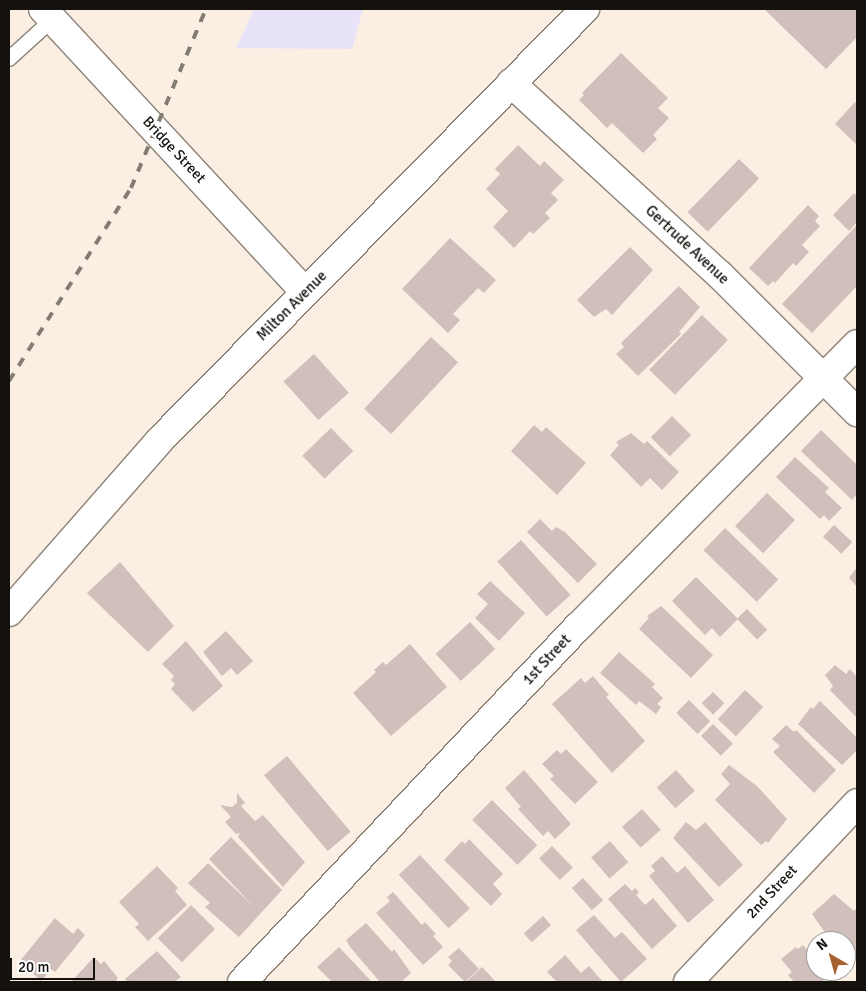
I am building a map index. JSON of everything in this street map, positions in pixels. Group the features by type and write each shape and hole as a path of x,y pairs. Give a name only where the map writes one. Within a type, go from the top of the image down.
{"street":[{"name":"Milton Avenue","path":"9,612 159,441 585,9"},
{"name":"Bridge Street","path":"48,14 305,292"},
{"name":"Gertrude Avenue","path":"511,83 720,275 857,412"},
{"name":"1st Street","path":"242,982 578,627 857,344"},
{"name":"2nd Street","path":"688,982 857,804"}],"lane":[{"path":"9,59 48,14"}],"shaded area":[{"path":"254,9 363,9 352,49 236,48"}],"building":[{"path":"764,9 857,9 857,37 826,69"},
{"path":"621,53 668,98 658,108 669,118 653,135 657,139 643,153 612,123 607,128 579,100 584,95 582,93"},
{"path":"855,102 857,104 857,145 835,124"},
{"path":"518,145 540,166 544,161 564,180 551,193 558,200 545,213 550,218 533,234 530,231 514,248 493,227 508,211 486,189 500,174 495,169"},
{"path":"739,159 759,178 708,232 688,212"},
{"path":"854,193 857,196 857,222 849,231 833,215"},
{"path":"808,205 819,216 815,221 820,226 802,245 809,252 796,266 793,263 775,283 773,281 768,286 749,268"},
{"path":"857,225 857,286 812,333 782,304"},
{"path":"450,238 496,280 484,293 478,288 453,314 460,320 448,333 402,289"},
{"path":"630,247 653,270 612,315 606,309 594,317 577,300"},
{"path":"679,286 700,307 679,332 681,334 638,376 616,354 624,347 621,343"},
{"path":"702,315 728,340 675,395 649,370"},
{"path":"431,337 458,362 391,434 364,409"},
{"path":"314,354 349,393 318,420 284,381"},
{"path":"672,416 691,435 670,456 651,437"},
{"path":"534,425 542,432 546,427 586,463 557,495 511,451"},
{"path":"331,428 353,451 324,479 302,456"},
{"path":"821,430 857,465 857,494 852,500 801,451"},
{"path":"631,433 644,444 647,441 679,472 662,490 650,478 641,487 610,455 619,445 616,442"},
{"path":"795,457 829,488 825,492 842,508 829,521 824,515 820,519 776,477"},
{"path":"767,493 795,520 763,553 735,526"},
{"path":"540,519 552,531 556,527 565,532 597,564 578,583 527,532"},
{"path":"834,525 852,542 841,554 823,537"},
{"path":"725,528 778,579 757,602 703,550"},
{"path":"521,540 571,595 547,616 497,561"},
{"path":"120,562 174,626 148,652 87,593"},
{"path":"857,567 857,587 849,578"},
{"path":"696,577 738,619 720,637 712,628 705,635 672,601"},
{"path":"490,581 525,613 499,641 475,618 488,604 477,594"},
{"path":"661,606 713,655 691,678 639,629 649,618 647,616"},
{"path":"747,609 767,630 757,640 737,619"},
{"path":"470,622 495,649 461,681 436,654"},
{"path":"226,631 253,661 237,675 231,668 222,676 203,652"},
{"path":"186,641 223,686 193,712 171,689 175,684 171,680 174,676 162,664"},
{"path":"410,644 447,687 391,736 353,693 376,672 374,670 383,662 386,665"},
{"path":"619,652 655,684 652,687 663,698 657,704 661,707 656,714 639,701 636,705 600,673"},
{"path":"835,665 846,674 850,669 857,677 857,718 830,690 833,686 825,675"},
{"path":"593,676 609,695 606,697 645,741 612,773 552,704 581,678 585,683"},
{"path":"745,690 763,707 736,736 718,719"},
{"path":"713,692 724,703 713,715 702,703"},
{"path":"689,700 710,721 697,734 676,713"},
{"path":"820,701 857,738 857,750 842,765 798,724 811,707 813,709"},
{"path":"713,724 733,744 721,756 701,736"},
{"path":"786,725 794,732 796,730 836,770 814,793 773,752 780,746 772,739"},
{"path":"566,749 598,782 575,804 550,779 554,776 542,764 557,750 561,754"},
{"path":"287,756 351,832 328,851 264,775"},
{"path":"729,765 757,786 787,819 768,843 766,841 761,845 715,800 730,784 721,774"},
{"path":"524,770 571,824 555,839 548,831 543,836 518,809 521,807 505,788"},
{"path":"676,770 695,791 675,808 657,787"},
{"path":"237,793 245,803 241,806 255,821 263,815 305,862 283,887 238,837 240,833 236,834 225,822 231,817 220,805 232,807 237,803"},
{"path":"492,800 537,845 517,865 472,820"},
{"path":"642,809 661,830 641,848 622,827"},
{"path":"686,822 696,830 705,822 743,865 719,887 673,838"},
{"path":"231,837 282,890 239,937 205,907 210,903 188,883 208,863 253,906 209,859"},
{"path":"469,839 503,874 493,884 502,894 491,906 444,860 462,841 465,844"},
{"path":"610,841 628,862 610,879 591,857"},
{"path":"552,846 573,868 560,880 539,859"},
{"path":"420,855 470,908 449,928 399,875"},
{"path":"662,856 677,873 685,866 714,900 688,923 649,876 655,871 651,866"},
{"path":"157,866 178,888 175,891 187,905 148,941 135,927 139,924 119,902"},
{"path":"583,878 603,900 592,910 572,888"},
{"path":"625,884 632,891 635,888 639,892 636,895 645,905 653,898 677,926 652,949 608,899"},
{"path":"393,892 422,925 425,922 436,934 433,936 443,947 423,965 376,913 390,901 387,897"},
{"path":"834,894 854,911 857,908 857,950 856,931 824,931 812,914"},
{"path":"191,905 215,929 182,962 158,938"},
{"path":"594,915 615,938 622,932 647,959 621,982 576,930"},
{"path":"543,916 551,925 532,942 524,933"},
{"path":"55,918 73,934 78,928 85,935 55,972 51,969 41,981 20,961"},
{"path":"366,923 392,952 394,949 411,973 401,982 380,982 350,947 346,940"},
{"path":"803,945 806,948 806,981 825,982 794,982 788,975 792,972 781,959 796,947 798,949"},
{"path":"339,947 372,982 332,982 317,967"},
{"path":"459,948 479,969 465,982 448,965 452,961 448,957"},
{"path":"157,951 181,977 174,982 128,982 125,979"},
{"path":"565,955 581,973 589,966 603,982 557,982 547,972"},
{"path":"94,957 101,964 104,961 118,978 115,982 71,982"},
{"path":"482,967 496,982 466,982"}],"railway":[{"path":"9,381 131,188 206,9"}]}
